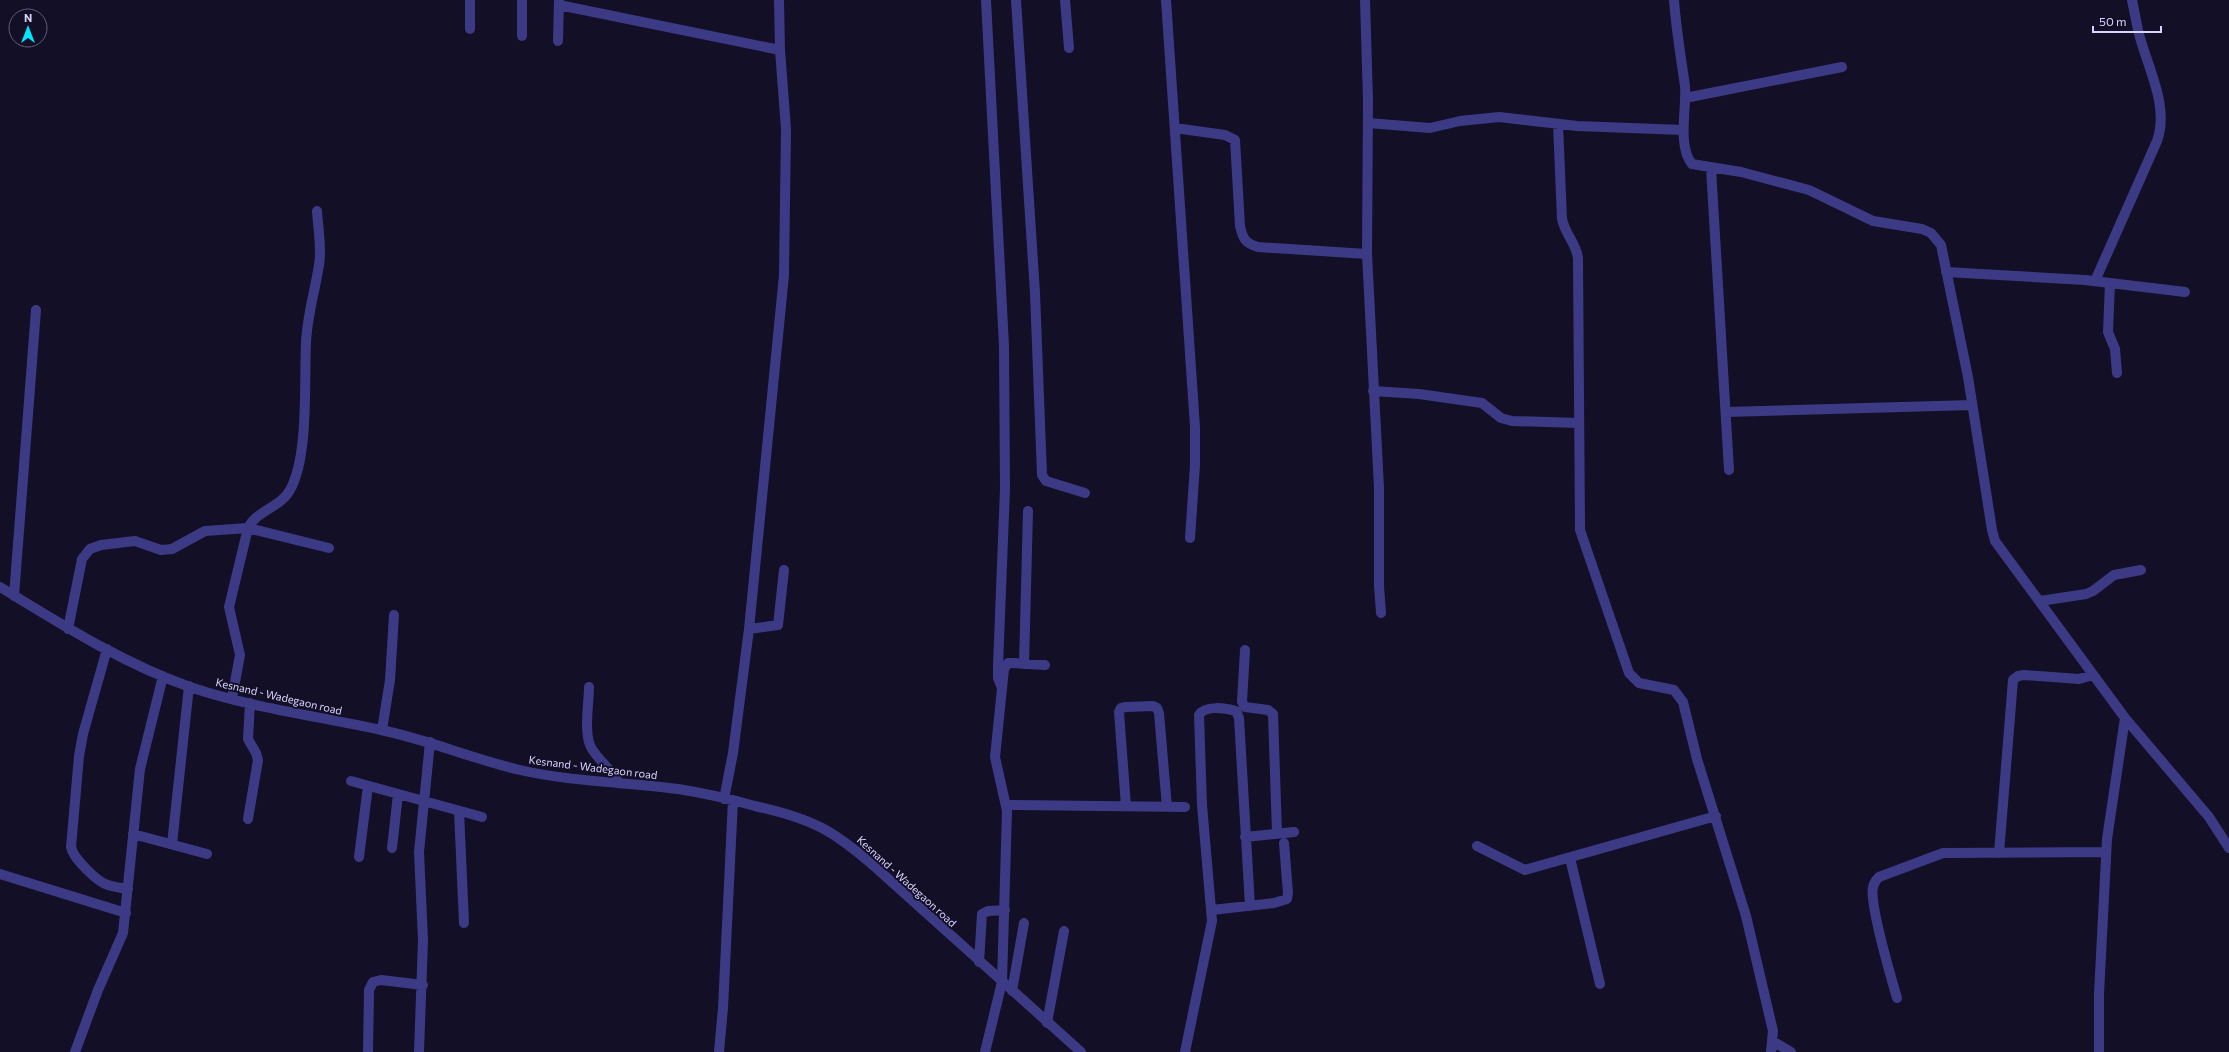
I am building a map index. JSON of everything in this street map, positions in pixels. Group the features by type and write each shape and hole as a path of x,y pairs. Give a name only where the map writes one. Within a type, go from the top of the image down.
{"street":[{"path":"470,0 470,30"},
{"path":"522,0 522,36"},
{"path":"719,1052 723,1008 729,799 733,753 749,629 784,276 786,129 780,50 779,0"},
{"path":"986,0 1004,346 1005,489 998,666 998,678 1002,688"},
{"path":"1016,0 1035,293 1042,475 1046,481 1085,493"},
{"path":"1065,0 1069,48"},
{"path":"1166,0 1195,427 1196,465 1190,538"},
{"path":"1365,0 1368,123 1367,254 1379,488 1379,586 1381,614"},
{"path":"1674,0 1685,98 1684,130 1689,160 1692,164 1741,172 1800,187 1825,197 1873,221 1922,229 1931,233 1941,245 1972,405 1995,541 2125,718 2209,817 2229,848"},
{"path":"2095,282 2157,141 2160,129 2156,88 2138,31 2132,0"},
{"path":"558,41 559,2 780,50"},
{"path":"1685,98 1842,67"},
{"path":"1368,123 1430,128 1460,121 1499,117 1558,124 1684,130"},
{"path":"1558,124 1562,220 1564,227 1574,242 1578,258 1580,530 1582,539 1598,580 1629,673 1639,683 1674,690 1683,702 1697,759 1746,916 1771,1020 1774,1042 1771,1052"},
{"path":"1175,128 1225,135 1235,140 1240,226 1242,237 1246,243 1258,247 1367,254"},
{"path":"1711,168 1730,470"},
{"path":"232,698 240,655 229,607 248,528 252,522 286,496 294,481 298,466 304,428 308,324 319,260 317,211"},
{"path":"1946,272 2110,283 2185,292"},
{"path":"2110,283 2108,332 2117,356 2117,373"},
{"path":"14,596 36,310"},
{"path":"1373,391 1419,394 1482,403 1501,418 1512,421 1579,423"},
{"path":"1726,412 1972,405"},
{"path":"1024,664 1028,511"},
{"path":"68,629 82,559 90,549 101,545 135,541 161,550 172,549 205,530 248,528 330,548"},
{"path":"749,629 778,625 784,570"},
{"path":"2040,601 2093,592 2114,575 2141,570"},
{"name":"Kesnand - Wadegaon road","path":"0,587 68,629 163,676 189,686 250,703 382,730 430,742 520,770 552,776 678,790 729,799 800,818 821,827 849,844 1046,1023 1081,1052"},
{"path":"382,730 390,680 394,615"},
{"path":"107,649 82,734 78,756 71,847 76,858 101,882 128,889"},
{"path":"1245,650 1242,702 1245,707 1268,710 1273,714 1277,833"},
{"path":"985,1052 1002,982 1007,805 995,757 1002,688 1006,665 1012,663 1044,665"},
{"path":"1999,853 2013,680 2018,676 2024,675 2079,679 2093,675"},
{"path":"75,1052 98,990 123,933 142,757 163,676"},
{"path":"172,844 189,686"},
{"path":"589,687 588,742 596,756 610,769 619,783"},
{"path":"248,819 258,760 256,753 248,739 250,703"},
{"path":"1237,713 1244,705"},
{"path":"1126,806 1119,712 1121,708 1126,707 1153,706 1157,708 1159,713 1167,807"},
{"path":"1185,1052 1208,942 1212,910 1202,805 1199,715 1207,709 1229,709 1237,713 1240,718 1245,837 1250,906"},
{"path":"2099,1052 2099,994 2106,852 2125,718"},
{"path":"420,1052 423,985 419,852 430,742"},
{"path":"351,781 482,817"},
{"path":"359,857 368,786"},
{"path":"392,848 398,794"},
{"path":"1007,805 1185,807"},
{"path":"459,811 464,923"},
{"path":"1477,846 1525,870 1716,816"},
{"path":"1245,837 1294,832"},
{"path":"133,834 208,854"},
{"path":"1212,910 1274,903 1287,899 1288,893 1284,843"},
{"path":"1897,998 1874,904 1872,888 1874,881 1879,877 1943,853 2106,852"},
{"path":"1570,858 1600,984"},
{"path":"0,874 126,913"},
{"path":"979,962 982,914 988,911 1005,910"},
{"path":"1012,991 1024,923"},
{"path":"1046,1023 1064,931"},
{"path":"368,1052 369,990 373,982 381,980 423,985"},
{"path":"1774,1042 1791,1052"}]}
